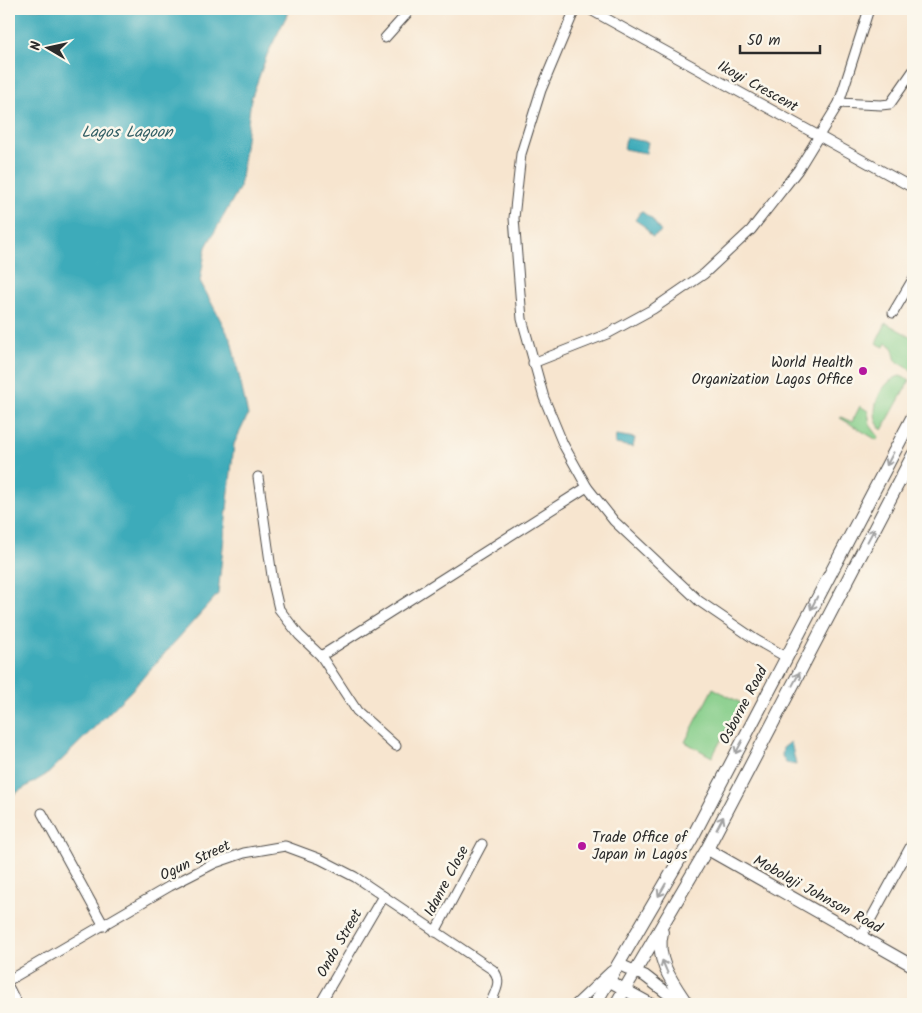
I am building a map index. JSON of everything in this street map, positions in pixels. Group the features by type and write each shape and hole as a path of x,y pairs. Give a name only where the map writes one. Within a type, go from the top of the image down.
{"main road":[{"name":"Osborne Road","path":"595,1004 692,838 913,416"},
{"path":"616,1004 664,926 706,849 913,455"},
{"name":"Mobolaji Johnson Road","path":"706,849 862,935 913,966"},
{"path":"664,926 659,945 661,957 666,972 688,1004"},
{"path":"618,964 660,986 681,1004"},
{"path":"608,981 651,1004"}],"street":[{"path":"385,38 411,9"},
{"path":"575,9 541,90 521,158 514,218 516,269 522,319 544,398 563,444 587,487 614,521 699,601 756,640 786,657"},
{"name":"Ikoyi Crescent","path":"589,9 913,188"},
{"path":"533,364 629,323 677,294 704,274 745,236 798,170 839,102 869,9"},
{"path":"839,102 890,104 913,71"},
{"path":"893,313 913,279"},
{"path":"258,477 272,575 279,609 300,635 322,656 357,711 396,746"},
{"path":"322,656 587,487"},
{"path":"42,813 104,926"},
{"path":"862,935 913,842"},
{"name":"Idanre Close","path":"435,932 482,844"},
{"name":"Ogun Street","path":"9,980 170,886 215,863 244,853 285,846 320,858 383,896 498,975 499,982 490,1004"},
{"name":"Ondo Street","path":"320,1004 383,896"},
{"path":"576,1004 618,964"},
{"path":"9,988 17,1004"}],"green space":[{"path":"886,323 913,338 913,371 896,361 892,346 886,343 884,347 876,343"},
{"path":"900,376 910,380 882,430 877,423 875,407 886,384"},
{"path":"860,406 868,411 870,425 879,437 877,440 840,418 852,422"},
{"path":"713,688 741,703 712,757 685,742"}],"water":[{"name":"Lagos Lagoon","path":"9,9 290,9 267,55 251,99 240,187 206,247 200,281 231,340 248,415 234,444 218,594 130,692 49,773 9,797"},
{"path":"626,138 648,142 646,153 624,149"},
{"path":"641,211 652,219 661,232 652,237 644,226 635,220"},
{"path":"616,435 635,438 633,447 615,444"},
{"path":"791,742 796,765 786,763 782,756 783,748"}],"place":[{"name":"World Health Organization Lagos Office","path":"863,371"},
{"name":"Trade Office of Japan in Lagos","path":"582,846"}]}
